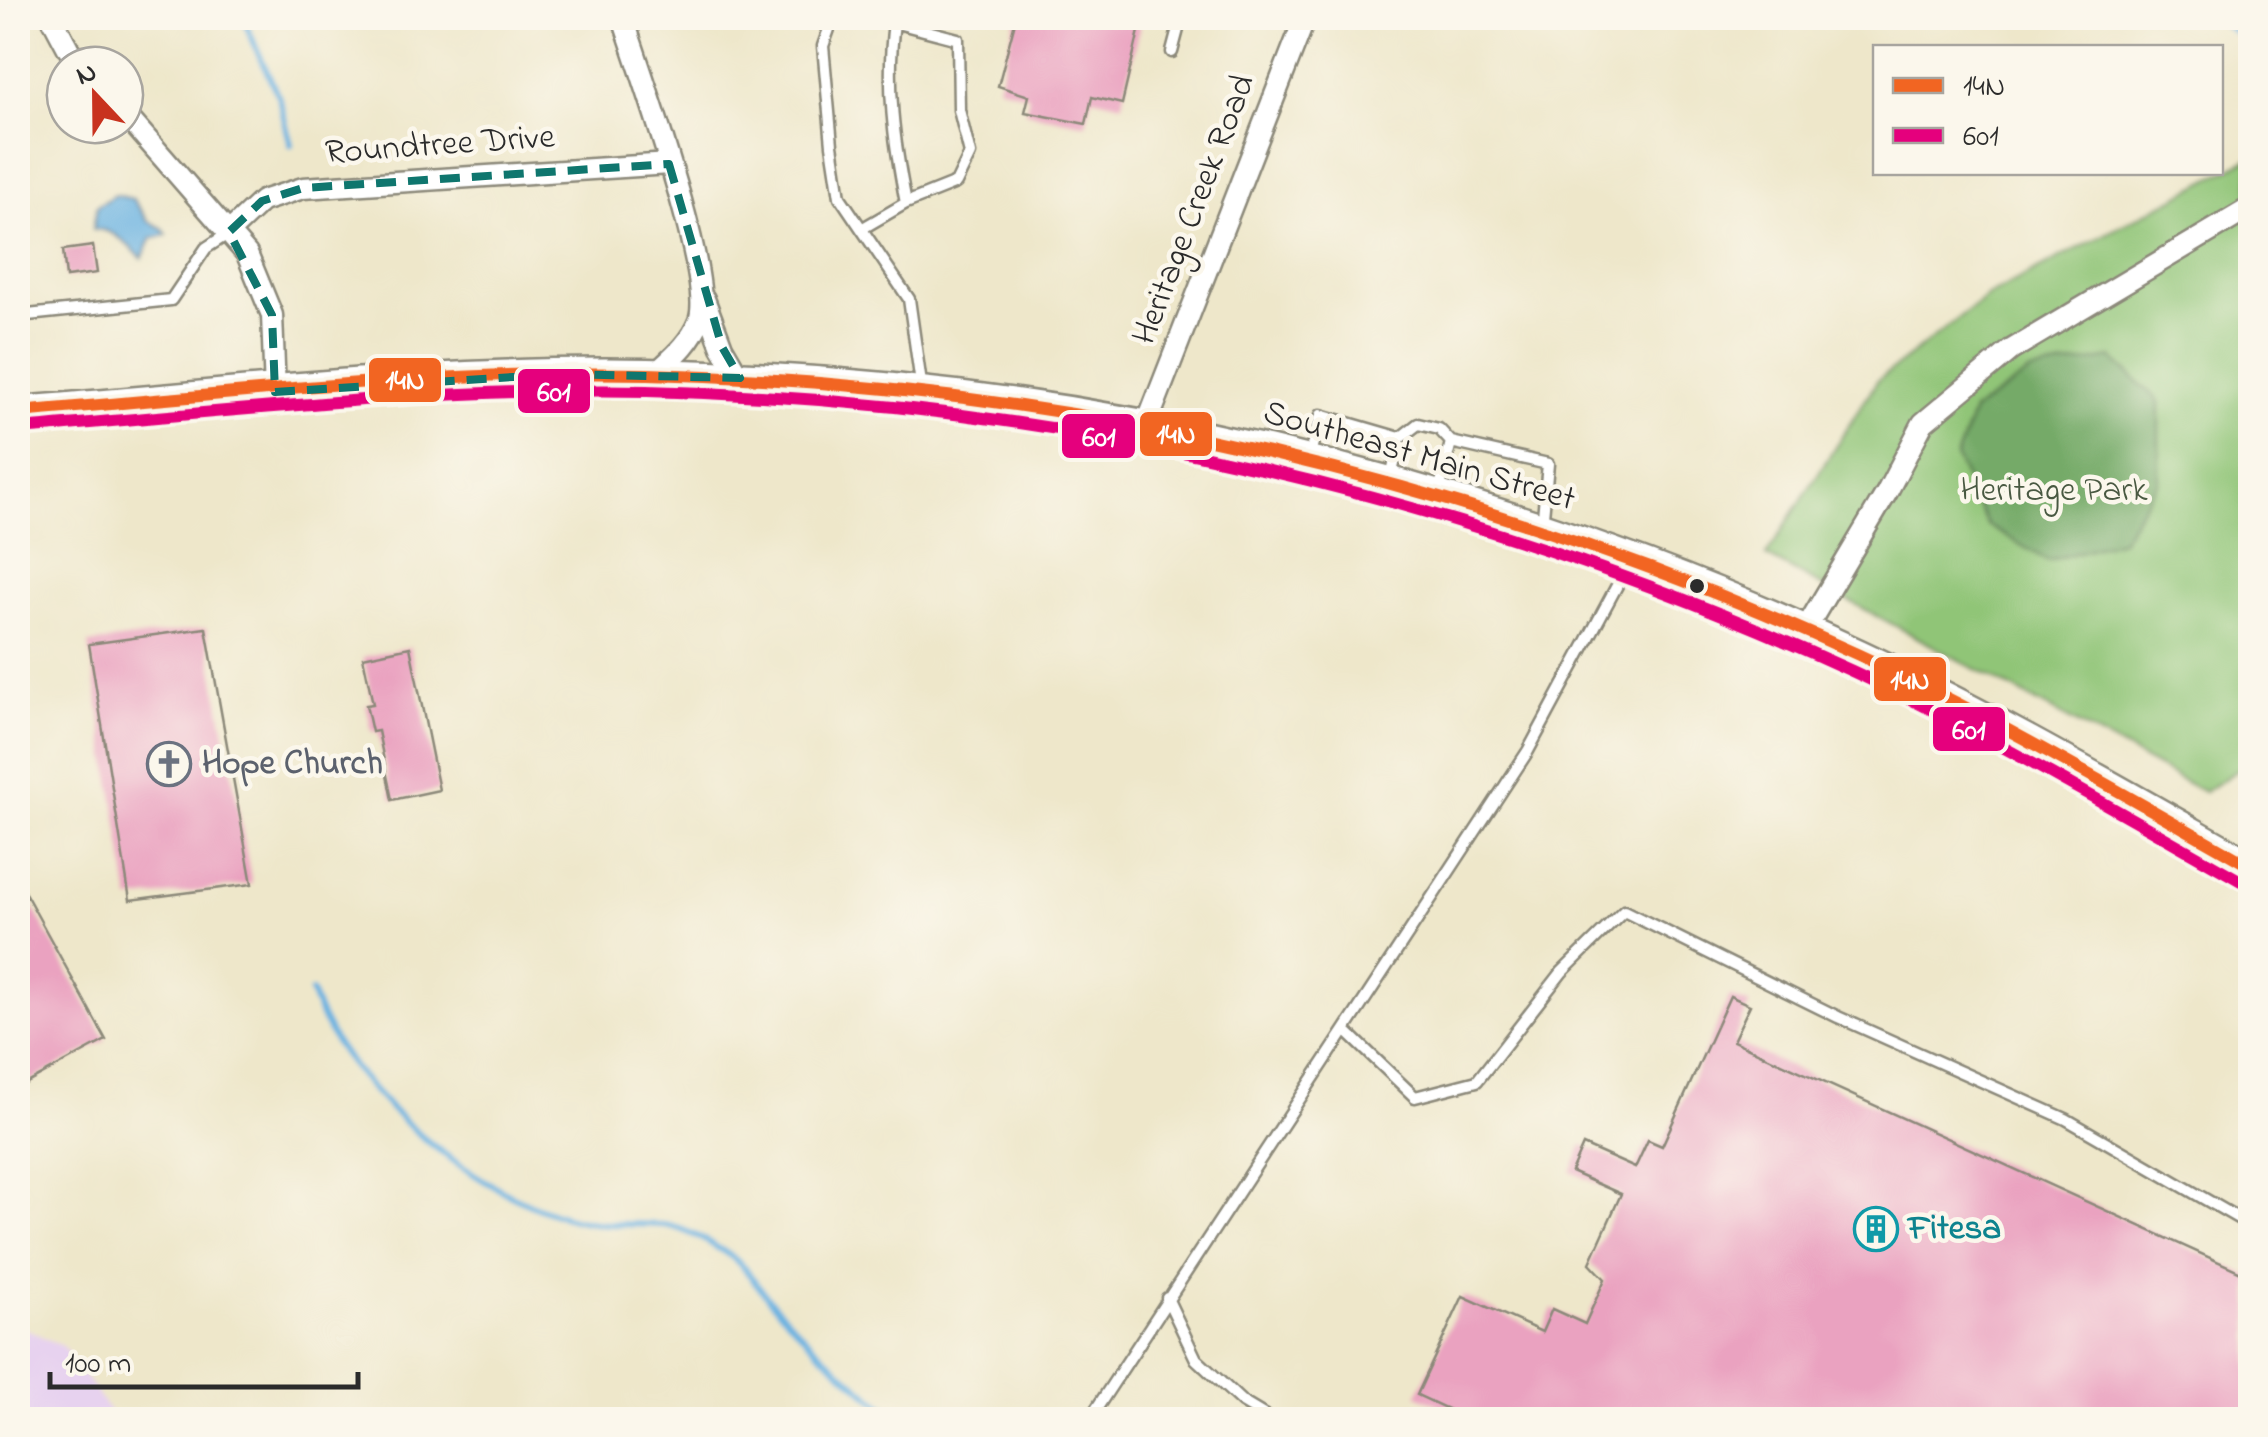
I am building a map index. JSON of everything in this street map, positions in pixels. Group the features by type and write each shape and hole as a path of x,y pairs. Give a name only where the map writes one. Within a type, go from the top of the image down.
{"main road":[{"name":"Southeast Main Street","path":"18,412 453,378 655,374 922,392 1146,426 1390,482 1542,528 1631,560 1804,630 1941,696 2250,866"}],"street":[{"path":"52,18 66,45"},
{"path":"623,18 669,164 702,292 700,318 686,344 655,374"},
{"name":"Heritage Creek Road","path":"1146,426 1305,18"},
{"path":"145,136 246,254 272,315 275,392"},
{"name":"Roundtree Drive","path":"230,232 262,202 303,188 669,164"},
{"path":"1804,630 1924,423 2011,350 2250,208"},
{"path":"702,292 722,347 740,378"}],"lane":[{"path":"833,18 823,46 840,197 908,298 922,392"},
{"path":"863,228 906,203 956,182 970,154 959,110 958,39 878,18"},
{"path":"1172,52 1181,18"},
{"path":"894,22 889,104 906,203"},
{"path":"18,316 171,300 206,248 230,232"},
{"path":"1308,461 1321,416 1400,438"},
{"path":"1390,482 1400,438 1418,424 1439,429 1451,442 1548,464 1542,528"},
{"path":"1438,496 1451,442"},
{"path":"1089,1420 1528,751 1631,560"},
{"path":"1345,1030 1415,1097 1477,1081 1562,972 1624,911 1838,1018 2066,1119 2250,1225"},
{"path":"1167,1298 1196,1358 1242,1402 1272,1420"}],"highlighted area":[{"path":"669,164 722,347 740,378 561,374 275,392 272,315 229,232 262,201 303,188"}],"shaded area":[{"path":"18,1325 64,1347 115,1419 18,1419"}],"green space":[{"name":"Heritage Park","path":"2250,158 2250,762 2204,792 1766,556 1877,381 1988,296"},
{"path":"2112,358 2159,401 2159,481 2121,540 2048,561 1987,525 1956,458 1973,411 2031,372"}],"water":[{"path":"115,195 133,199 148,221 167,235 152,238 142,258 115,235 93,229 97,206"}],"building":[{"path":"1016,18 1142,18 1122,104 1092,97 1086,124 1025,112 1029,96 998,86"},
{"path":"93,246 97,273 66,277 63,250"},
{"name":"Hope Church","path":"206,628 252,884 130,900 89,644"},
{"path":"410,647 439,790 392,800 378,731 372,732 366,705 373,704 363,657"},
{"path":"18,880 106,1040 18,1088"},
{"name":"Fitesa","path":"1730,996 1750,1005 1733,1041 2250,1276 2250,1420 1471,1420 1417,1395 1463,1296 1542,1332 1552,1309 1585,1324 1605,1279 1590,1263 1621,1194 1571,1172 1583,1145 1635,1168 1648,1140 1662,1146"}],"waterway":[{"path":"243,18 279,98 291,145"},
{"path":"2216,18 2250,42"},
{"path":"311,992 328,1030 386,1104 463,1167 547,1211 587,1222 672,1226 708,1242 738,1262 821,1353 902,1420"}],"transit line":[{"name":"14N","path":"18,412 411,379 569,373 805,382 960,398 1115,421 1268,453 1419,492 1568,539 1715,593 1859,655 1958,704 2250,866"},
{"name":"601","path":"19,429 411,397 647,391 803,399 958,414 1111,438 1264,470 1414,509 1563,555 1709,609 1852,671 1951,720 2241,881"}],"place":[{"name":"Hope Church","path":"169,764"},
{"name":"Fitesa","path":"1876,1229"}]}
